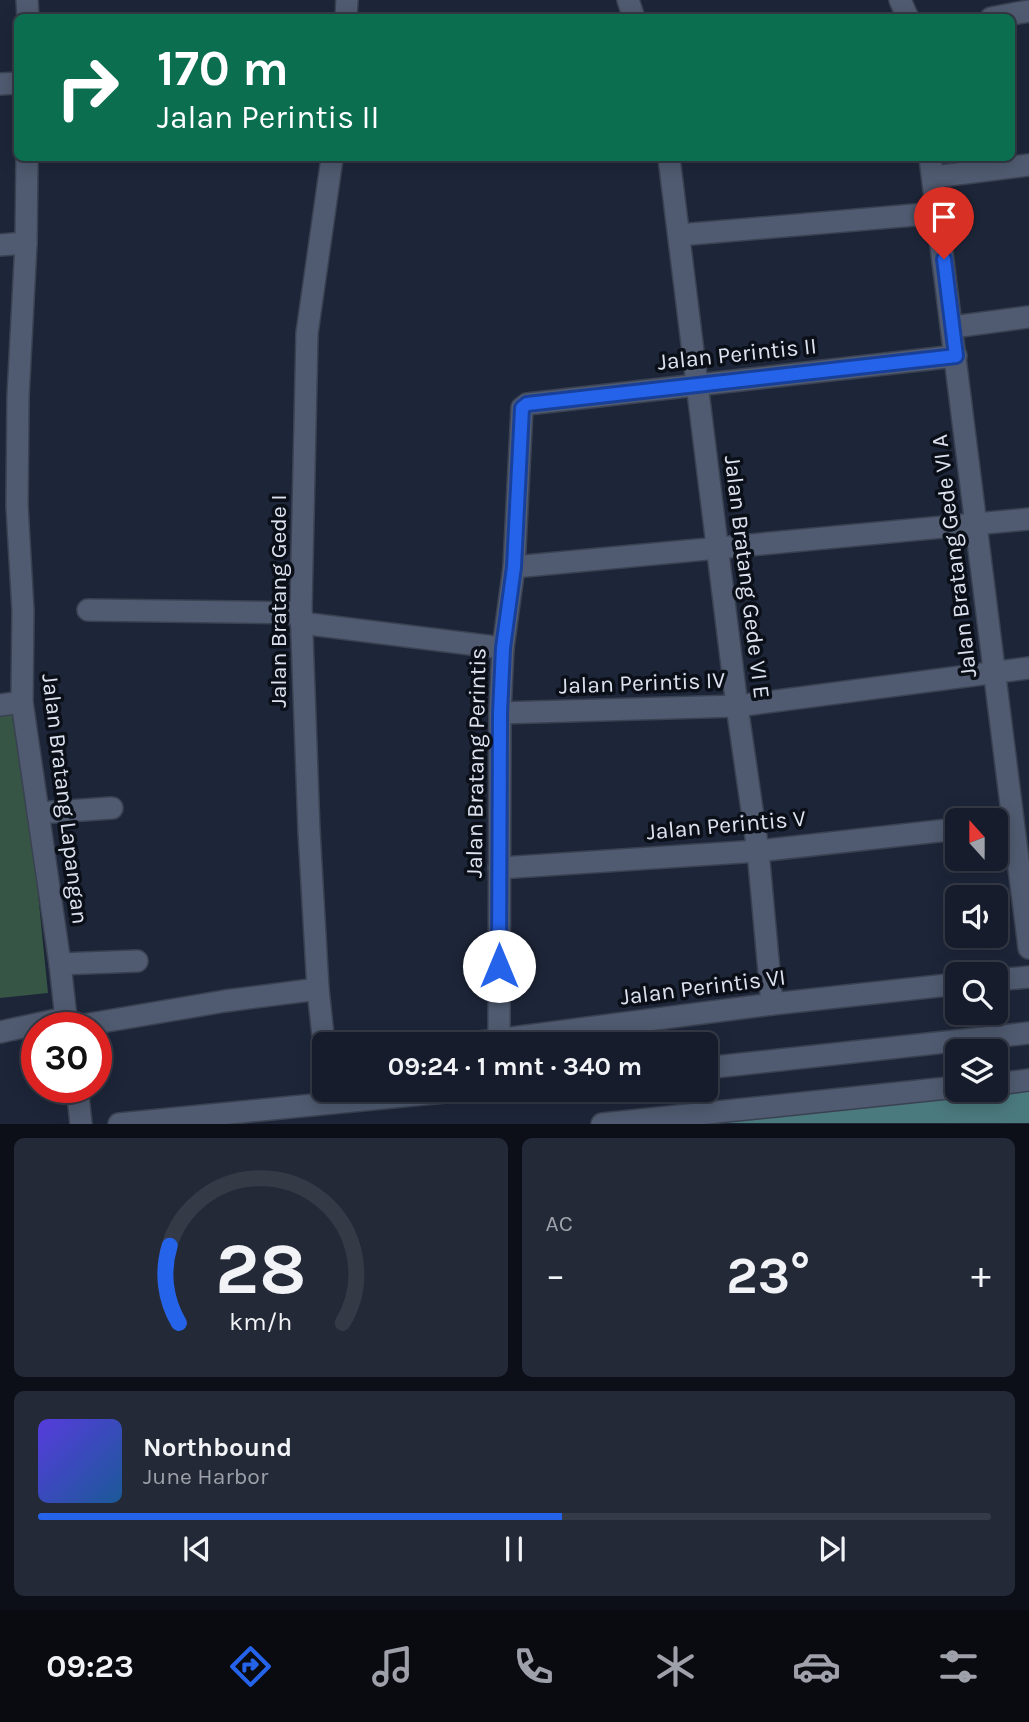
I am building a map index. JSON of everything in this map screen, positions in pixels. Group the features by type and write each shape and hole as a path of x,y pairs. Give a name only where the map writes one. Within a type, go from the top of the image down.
{"street":[{"name":"Jalan Bratang Lapangan","path":"27,161 26,243 9,397 10,578 22,702 66,1012"},
{"name":"Jalan Bratang Gede I","path":"323,1032 318,989 301,618 307,333 331,161"},
{"name":"Jalan Bratang Gede VI E","path":"669,161 737,706 758,851 772,1004"},
{"path":"931,167 1029,164"},
{"name":"Jalan Bratang Gede VI A","path":"931,167 1029,948"},
{"path":"679,235 938,213"},
{"path":"0,245 26,243"},
{"path":"953,327 1029,317"},
{"name":"Jalan Perintis II","path":"524,406 956,356"},
{"name":"Jalan Bratang Perintis","path":"499,1032 500,713 503,648 514,567 524,406"},
{"path":"514,567 1029,519"},
{"path":"88,610 301,618 503,648"},
{"name":"Jalan Perintis IV","path":"500,713 737,706 1029,668"},
{"path":"0,705 22,702"},
{"path":"38,813 112,808"},
{"name":"Jalan Perintis V","path":"499,867 758,851 945,830"},
{"path":"60,964 137,961"},
{"path":"1008,979 1029,977"},
{"name":"Jalan Perintis VI","path":"554,1032 945,985"},
{"path":"112,1018 318,989"},
{"path":"0,1032 21,1030"},
{"path":"718,1067 1029,1033"},
{"path":"1008,1083 1029,1080"},
{"path":"602,1124 945,1088"},
{"path":"119,1124 312,1098"},
{"path":"79,1103 81,1124"}],"shaded area":[{"path":"19,704 48,993 0,998 0,706"},
{"path":"1029,1088 1029,1123 617,1123 945,1095 945,1102 1008,1102 1008,1090"}],"route":[{"path":"499,966 500,713 503,648 514,567 522,408 527,404 956,356 944,259"}]}
